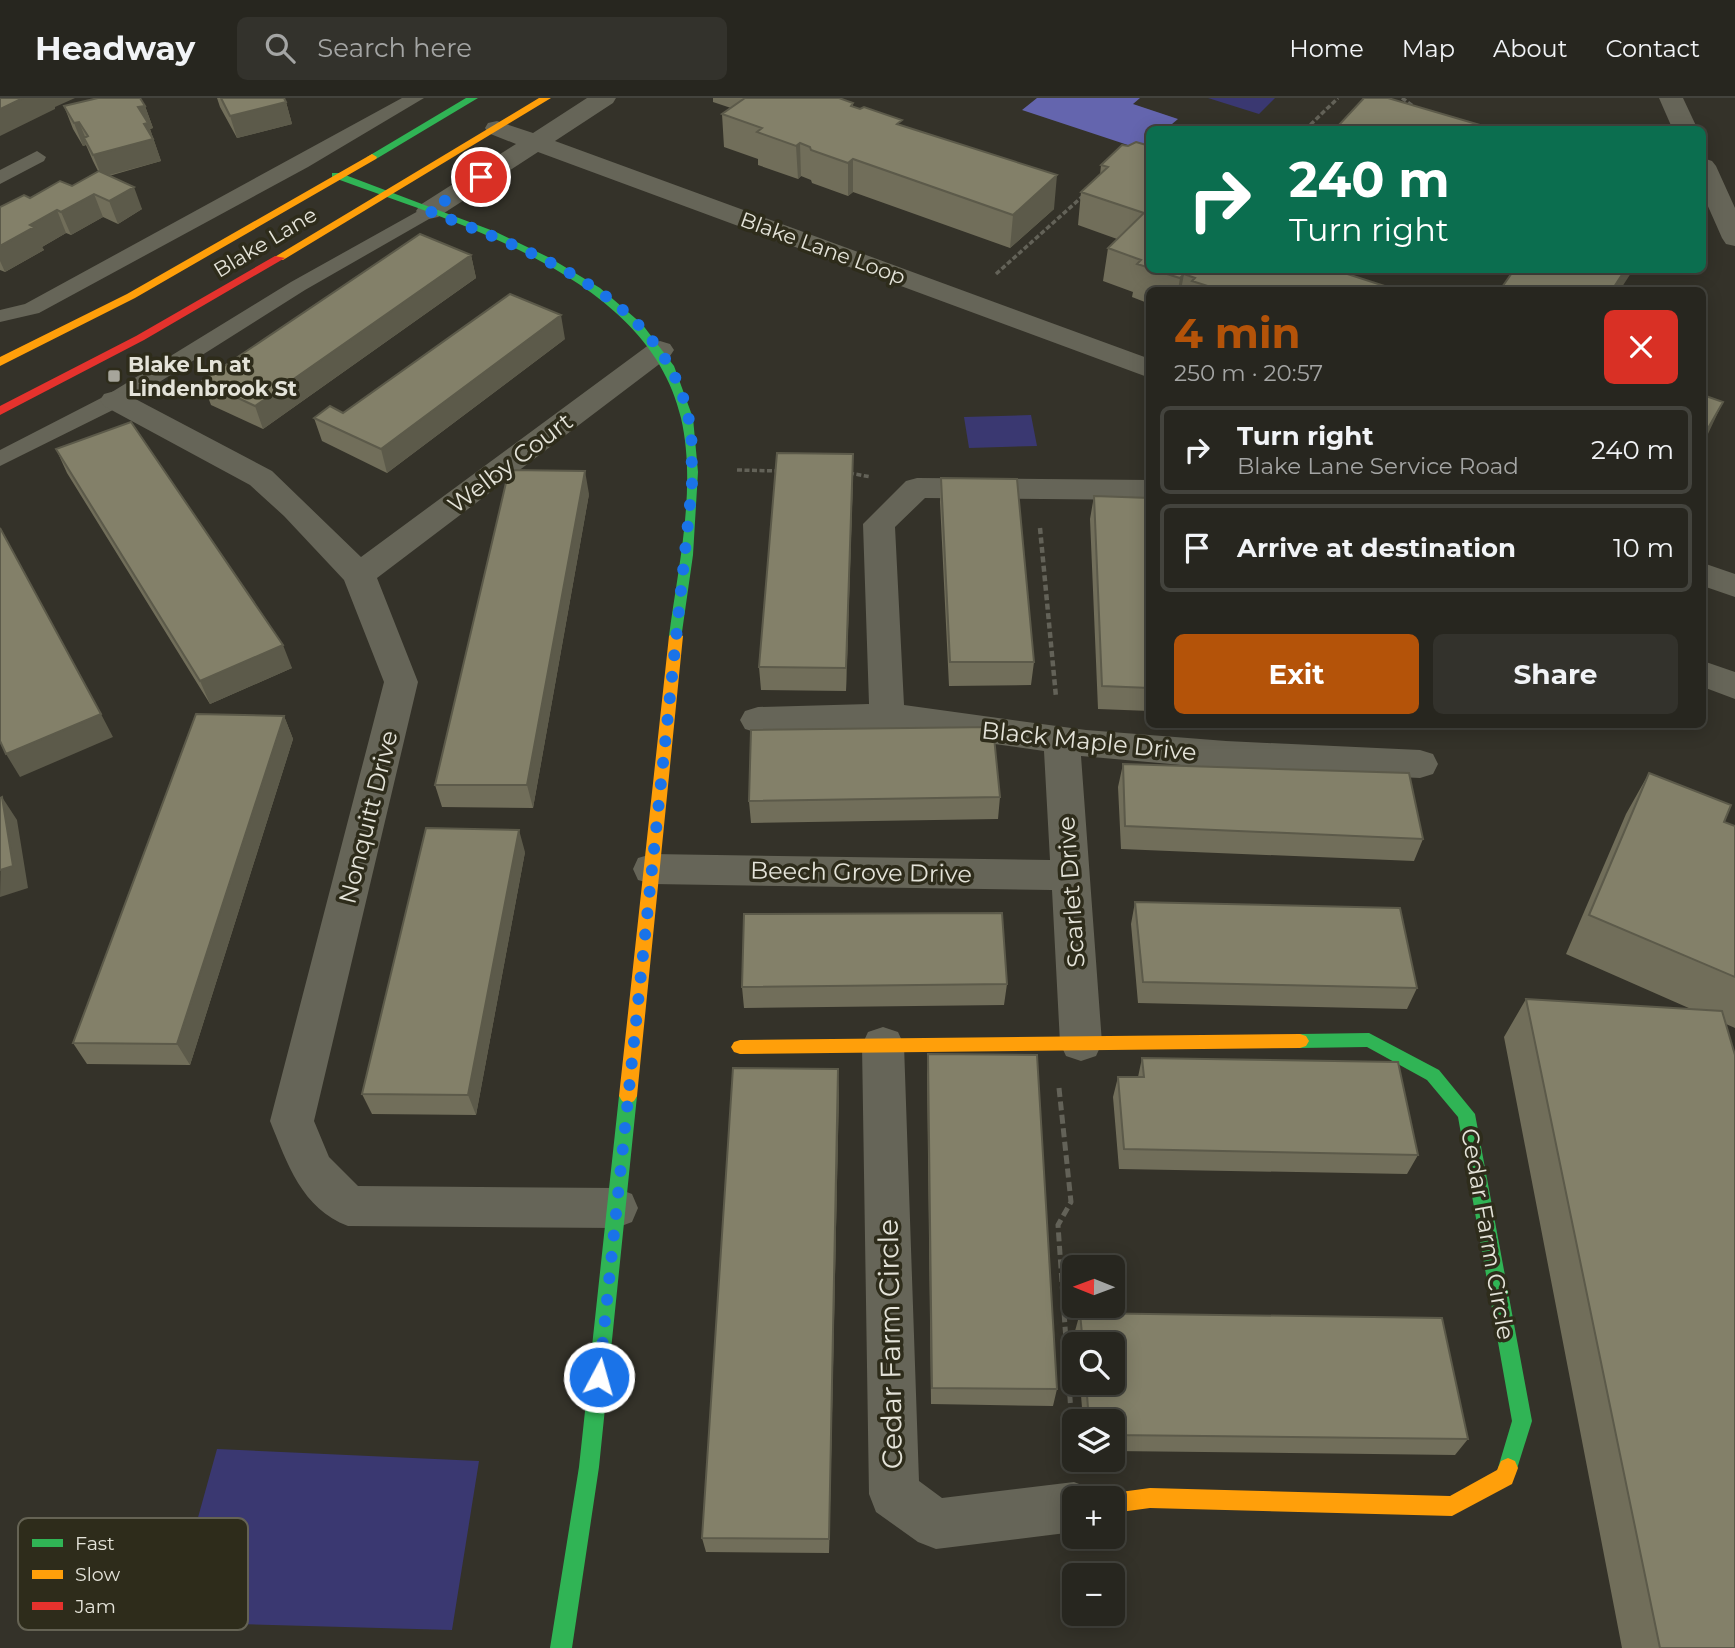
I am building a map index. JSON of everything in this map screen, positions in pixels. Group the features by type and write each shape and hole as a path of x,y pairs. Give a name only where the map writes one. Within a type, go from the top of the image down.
{"street":[{"name":"Blake Lane","path":"0,362 131,296 473,98"},
{"name":"Blake Lane","path":"0,411 220,294 546,98"},
{"path":"429,211 604,98"},
{"path":"1671,98 1684,126"},
{"name":"Blake Lane Loop","path":"496,128 1146,368"},
{"path":"1706,173 1735,238"},
{"path":"336,175 509,243 555,264 598,289 633,318 660,350 677,382 690,426 692,485 589,1467 561,1648"},
{"name":"Welby Court","path":"359,575 660,350"},
{"name":"Nonquitt Drive","path":"115,401 261,478 359,575 401,682 292,1122 312,1170 348,1206 616,1208"},
{"path":"887,716 879,524 918,488 1146,490"},
{"path":"1706,575 1735,586"},
{"path":"1706,674 1735,686"},
{"name":"Black Maple Drive","path":"758,720 887,716 1059,723 1420,764"},
{"name":"Scarlet Drive","path":"1059,723 1082,1042"},
{"name":"Beech Grove Drive","path":"652,870 1071,875"},
{"name":"Cedar Farm Circle","path":"740,1047 1369,1040 1433,1075 1466,1114 1522,1422 1505,1477 1452,1506 1150,1498 1125,1501"},
{"name":"Cedar Farm Circle","path":"883,1045 894,1494 936,1524 1062,1508"}],"lane":[{"path":"0,316 32,309 415,98"},
{"path":"0,178 37,157"},
{"path":"301,163 336,175"},
{"path":"0,458 115,401 298,286 429,211"}],"path":[{"path":"1309,126 1338,98"},
{"path":"1402,98 1426,116"},
{"path":"995,274 1089,191"},
{"path":"736,470 788,471"},
{"path":"840,473 853,473 918,488"},
{"path":"1038,518 1059,723"},
{"path":"1059,1086 1072,1202 1058,1225 1071,1409"}],"shaded area":[{"path":"1037,98 1140,98 1133,104 1178,119 1170,126 1146,126 1146,147 1143,150 1022,110"},
{"path":"1208,98 1275,98 1259,114"},
{"path":"1031,415 1037,446 969,448 964,417"},
{"path":"217,1449 479,1461 452,1630 248,1624 248,1518 198,1518"}],"building":[{"path":"0,98 23,98 0,109"},
{"path":"98,98 140,98 145,106 138,107 148,123 144,124 153,139 93,155 84,138 88,136 79,122 74,123 64,106"},
{"path":"221,98 284,98 286,102 230,116"},
{"path":"745,98 839,98 853,103 851,106 860,109 864,107 902,120 897,124 1057,175 1013,215 853,159 848,163 811,150 800,143 796,146 757,132 762,128 722,114"},
{"path":"1364,98 1388,98 1483,126 1338,126"},
{"path":"1136,142 1146,145 1146,267 1137,264 1141,260 1108,248 1144,213 1081,192 1108,167 1101,165 1122,145 1128,146"},
{"path":"99,171 134,187 109,201 94,194 61,212 57,210 0,246 0,207 24,195 30,198 60,181 72,186"},
{"path":"420,234 471,255 255,406 202,381"},
{"path":"1164,273 1344,273 1388,287 1211,287 1192,281 1195,278 1184,274 1180,278"},
{"path":"1512,273 1623,273 1614,287 1502,287"},
{"path":"510,294 561,315 381,449 314,418 330,406 343,413"},
{"path":"1706,396 1723,402 1706,432"},
{"path":"131,422 283,645 200,681 56,449"},
{"path":"777,453 853,454 846,668 759,667"},
{"path":"509,470 585,471 527,785 435,785"},
{"path":"941,478 1017,479 1034,662 950,662"},
{"path":"1094,496 1146,498 1146,688 1102,686"},
{"path":"0,528 101,714 6,754 0,741"},
{"path":"196,714 284,716 177,1044 73,1043"},
{"path":"993,727 1000,797 749,801 751,730"},
{"path":"1123,764 1409,773 1423,839 1125,826"},
{"path":"1649,773 1731,805 1724,822 1735,826 1735,977 1589,915"},
{"path":"2,797 13,866 0,870 0,798"},
{"path":"426,828 519,830 468,1095 362,1094"},
{"path":"1135,902 1400,908 1417,988 1143,982"},
{"path":"1002,913 1007,984 742,987 744,914"},
{"path":"1526,999 1722,1011 1735,1055 1735,1648 1660,1648"},
{"path":"928,1054 1037,1055 1057,1389 932,1388"},
{"path":"1142,1058 1398,1062 1418,1155 1124,1149 1118,1077 1144,1077"},
{"path":"733,1068 838,1069 829,1539 702,1538"},
{"path":"1125,1314 1442,1318 1468,1439 1125,1435 1125,1409 1088,1409 1087,1395 1125,1395 1125,1332 1082,1332 1080,1318 1125,1318"}],"traffic: fast":[{"path":"372,157 473,98"},
{"path":"336,175 492,234 546,260 596,290 638,326 670,368 687,418 692,472 689,527 676,636"},
{"path":"1300,1041 1369,1040 1433,1075 1466,1114 1522,1421 1508,1468"},
{"path":"561,1648 589,1467 628,1096"}],"traffic: slow":[{"path":"279,258 546,98"},
{"path":"0,362 131,296 372,157"},
{"path":"628,1096 676,636"},
{"path":"740,1047 1300,1041"},
{"path":"1125,1501 1150,1498 1452,1506 1505,1477 1508,1468"}],"traffic: jam":[{"path":"0,411 140,338 279,258"}],"place":[{"name":"Blake Ln at Lindenbrook St","path":"114,376"}],"route":[{"path":"481,177 429,211 555,264 598,289 633,318 660,350 677,382 690,426 692,485 599,1377"}]}
